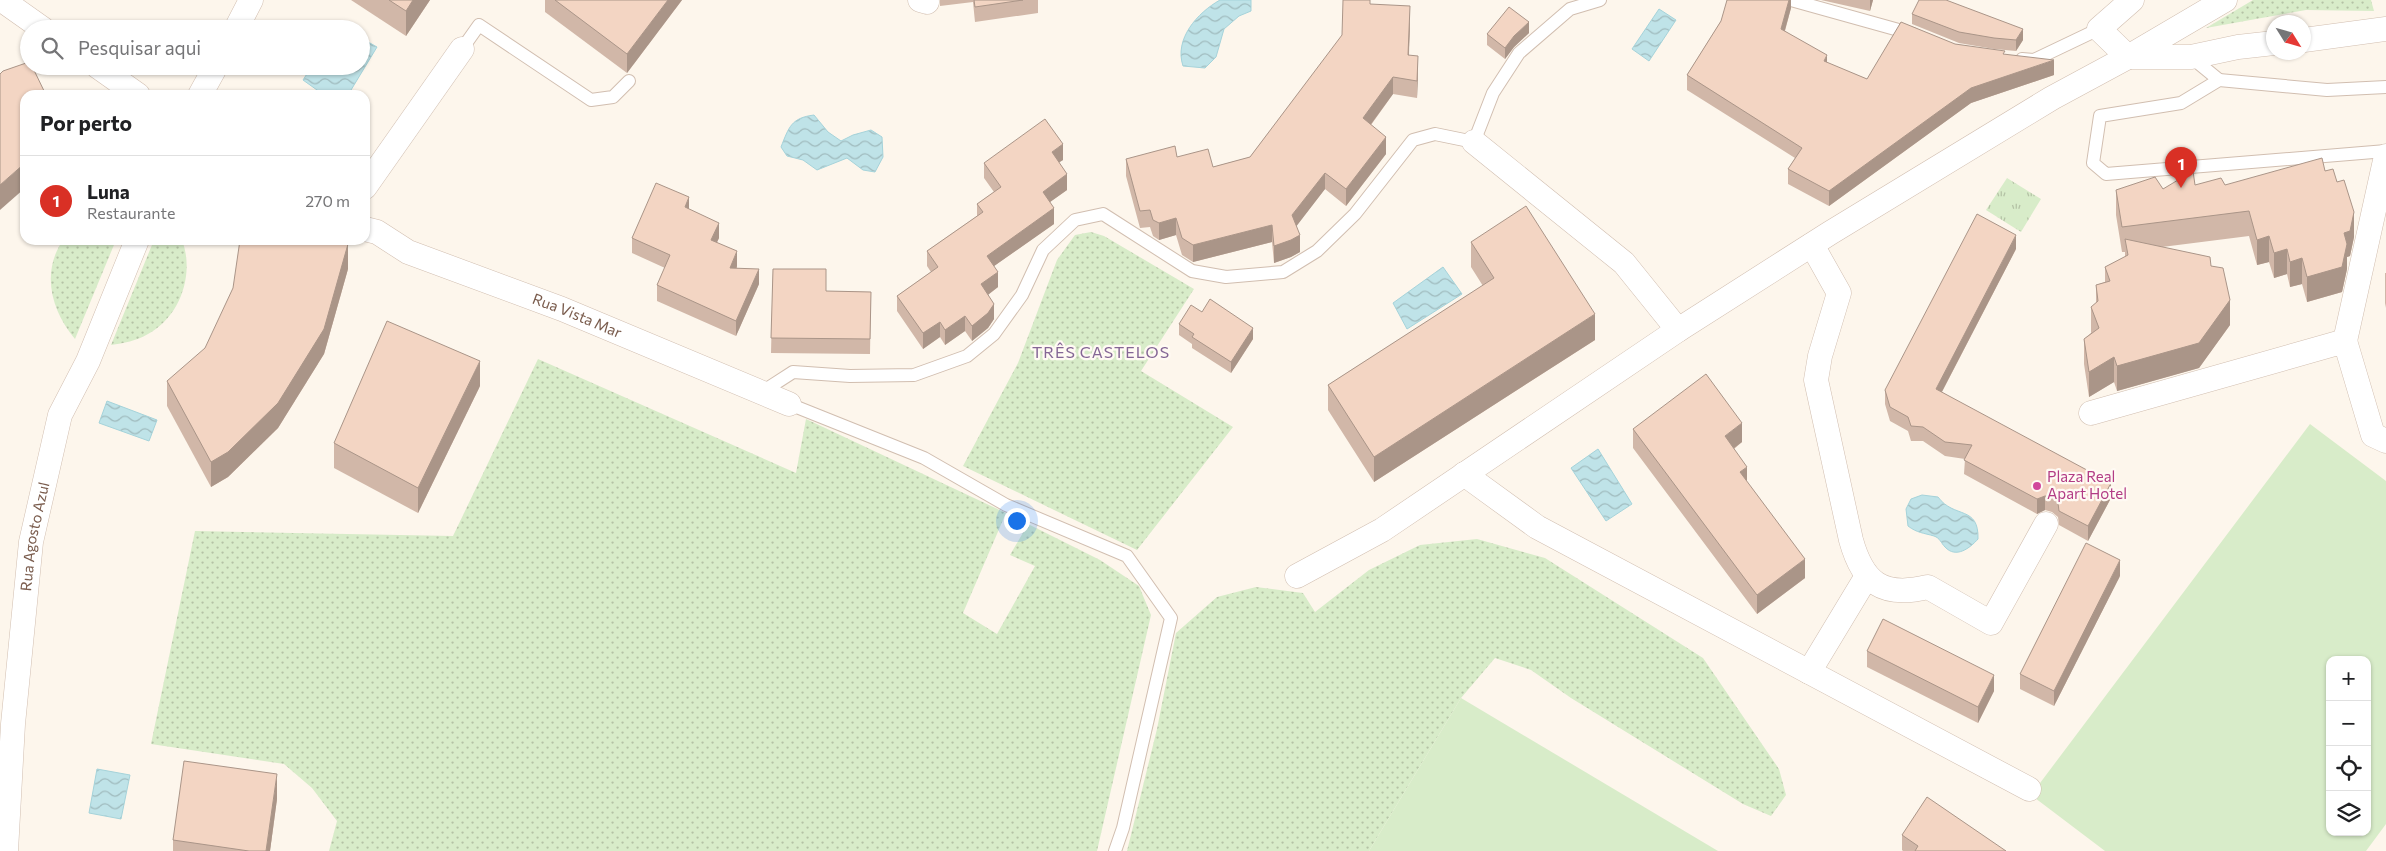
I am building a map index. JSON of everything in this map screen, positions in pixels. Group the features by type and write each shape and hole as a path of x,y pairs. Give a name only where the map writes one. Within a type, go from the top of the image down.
{"street":[{"path":"2,0 30,20"},
{"path":"241,20 252,0"},
{"path":"2132,0 2099,29 2128,57 2191,57 2238,47 2266,44"},
{"path":"1297,576 1382,530 1678,330 1812,245 2052,98 2128,57 2226,0"},
{"path":"2311,39 2386,29"},
{"path":"370,180 462,49"},
{"path":"110,75 131,90"},
{"path":"203,90 211,75"},
{"path":"1474,142 1624,263 1678,330"},
{"path":"2386,156 2345,341 2373,435 2386,441"},
{"name":"Rua Vista Mar","path":"370,230 377,232 408,252 562,309 790,404"},
{"name":"Rua Agosto Azul","path":"6,851 13,724 31,542 60,415 88,361 135,245"},
{"path":"1812,245 1838,294 1820,356 1816,380 1851,540 1857,562 1869,580 1888,590 1908,592 1928,587 1992,623 2046,524"},
{"path":"2091,413 2345,341"},
{"path":"1464,474 1537,526 2029,790"},
{"path":"1809,672 1867,576"}],"lane":[{"path":"762,392 793,372 850,376 914,375 967,356 994,334 1022,295 1043,250 1075,220 1103,214 1192,271 1226,277 1283,272 1316,251 1355,214 1413,140 1435,134 1474,142 1493,93 1519,54 1570,9 1600,0"},
{"path":"1791,0 1902,29 1929,40"},
{"path":"462,49 479,25 591,100 613,97 629,81"},
{"path":"2010,58 2034,60 2099,29"},
{"path":"2191,57 2219,80 2327,90 2386,87"},
{"path":"2219,80 2181,103 2100,116 2093,162 2106,174 2386,152"},
{"path":"790,404 924,458 1006,506 1127,556 1171,618 1123,828 1115,851"}],"green space":[{"path":"2253,0 2371,0 2374,11 2306,10 2278,15 2266,15 2266,17 2206,28"},
{"path":"2007,178 2041,199 2021,232 1986,210"},
{"path":"1091,232 1104,236 1194,289 1141,371 1233,427 1137,550 963,466 1018,363 1057,260 1075,235"},
{"path":"60,245 114,245 75,339 60,316 52,291 52,265"},
{"path":"152,245 184,245 187,267 185,280 182,293 169,317 148,334 111,345"},
{"path":"538,359 796,473 806,419 1006,513 963,613 997,634 1035,566 1010,555 1028,524 1100,560 1139,586 1151,615 1097,851 329,851 337,821 312,788 284,764 151,744 195,531 453,536"},
{"path":"2310,424 2386,481 2386,824 2366,851 2105,851 2031,795"},
{"path":"1477,539 1545,558 1703,658 1779,769 1786,795 1771,816 1743,804 1571,698 1531,670 1495,658 1461,698 1369,851 1127,851 1157,729 1176,633 1217,597 1256,587 1303,593 1315,612 1369,570 1420,545"},
{"path":"1461,698 1718,851 1369,851"}],"water":[{"path":"1220,0 1251,0 1251,11 1239,16 1224,29 1216,57 1205,68 1183,66 1182,46 1190,28 1203,12"},
{"path":"1659,9 1676,20 1649,61 1632,49"},
{"path":"370,43 377,47 370,59"},
{"path":"306,75 360,75 351,90 317,90 303,80"},
{"path":"814,115 828,132 841,141 853,135 871,130 882,137 883,157 875,172 863,170 847,158 817,170 803,160 787,156 781,147 789,129 800,118"},
{"path":"1443,267 1462,294 1407,329 1393,303"},
{"path":"107,401 157,420 149,441 99,423"},
{"path":"1598,449 1632,504 1606,521 1571,468"},
{"path":"1922,495 1938,497 1944,504 1970,517 1977,528 1978,539 1967,549 1954,552 1945,547 1936,537 1908,526 1906,509 1911,499"},
{"path":"97,769 130,775 121,819 89,813"}],"building":[{"path":"389,0 413,0 406,11"},
{"path":"555,0 668,0 627,54"},
{"path":"974,0 1023,0 975,7"},
{"path":"1343,0 1370,0 1370,4 1410,6 1408,55 1418,56 1417,81 1393,77 1363,118 1386,137 1346,189 1325,173 1292,215 1300,235 1274,246 1272,225 1193,245 1182,238 1176,218 1159,223 1153,220 1150,210 1140,211 1126,159 1175,146 1177,157 1208,149 1213,167 1250,157 1342,35"},
{"path":"1727,0 1789,0 1781,29 1827,55 1824,61 1867,79 1901,22 1955,44 2005,51 2003,54 2054,60 1971,88 1829,191 1788,169 1802,148 1687,75 1721,21"},
{"path":"1919,0 1946,0 2023,29 2016,40 1959,32 1912,14"},
{"path":"1509,7 1529,22 1514,36 1505,48 1487,34"},
{"path":"20,65 20,75 36,75 44,90 20,90 20,167 0,185 0,74 3,71"},
{"path":"1045,119 1063,144 1052,152 1067,174 1043,192 1054,208 987,256 998,272 981,284 994,304 988,313 972,326 965,316 945,330 940,322 923,333 897,296 938,267 927,251 983,212 977,204 1001,187 984,163"},
{"path":"2322,158 2325,171 2333,169 2337,182 2344,180 2354,212 2350,231 2344,233 2347,244 2342,267 2307,277 2302,258 2290,262 2287,249 2274,253 2269,236 2257,240 2249,211 2122,227 2116,190 2155,177 2163,189 2193,171 2195,185 2221,178 2225,185"},
{"path":"656,183 689,197 685,207 719,223 711,240 737,251 730,268 759,269 736,321 657,285 670,255 632,238"},
{"path":"1526,206 1595,314 1374,457 1328,385 1494,278 1471,242"},
{"path":"1977,214 2016,235 1936,389 2111,483 2088,526 2059,511 2058,503 2052,497 2045,496 2037,499 1964,460 1972,445 1945,442 1923,427 1911,426 1908,417 1890,407 1885,390"},
{"path":"2125,239 2210,257 2211,266 2223,268 2230,300 2199,343 2117,366 2114,357 2089,372 2084,339 2099,328 2091,307 2098,301 2096,285 2110,281 2105,267 2128,255"},
{"path":"239,245 348,245 324,329 278,403 228,452 211,462 167,381 205,348 233,288"},
{"path":"773,269 826,269 826,291 871,292 870,339 771,338"},
{"path":"1210,299 1253,328 1231,362 1192,337 1194,334 1179,324 1191,305 1202,312"},
{"path":"387,321 480,361 418,488 334,443"},
{"path":"1706,374 1742,423 1725,436 1747,467 1740,472 1805,559 1757,595 1633,429"},
{"path":"2086,543 2120,560 2054,691 2020,674"},
{"path":"1883,619 1994,675 1978,707 1867,651"},
{"path":"184,761 277,774 266,851 249,851 173,840"},
{"path":"1927,797 2006,851 1915,851 1918,846 1902,835"}],"place":[{"name":"Luna","path":"2181,188"},
{"name":"Plaza Real Apart Hotel","path":"2037,486"}],"district":[{"name":"TRÊS CASTELOS","path":"1101,352"}]}
